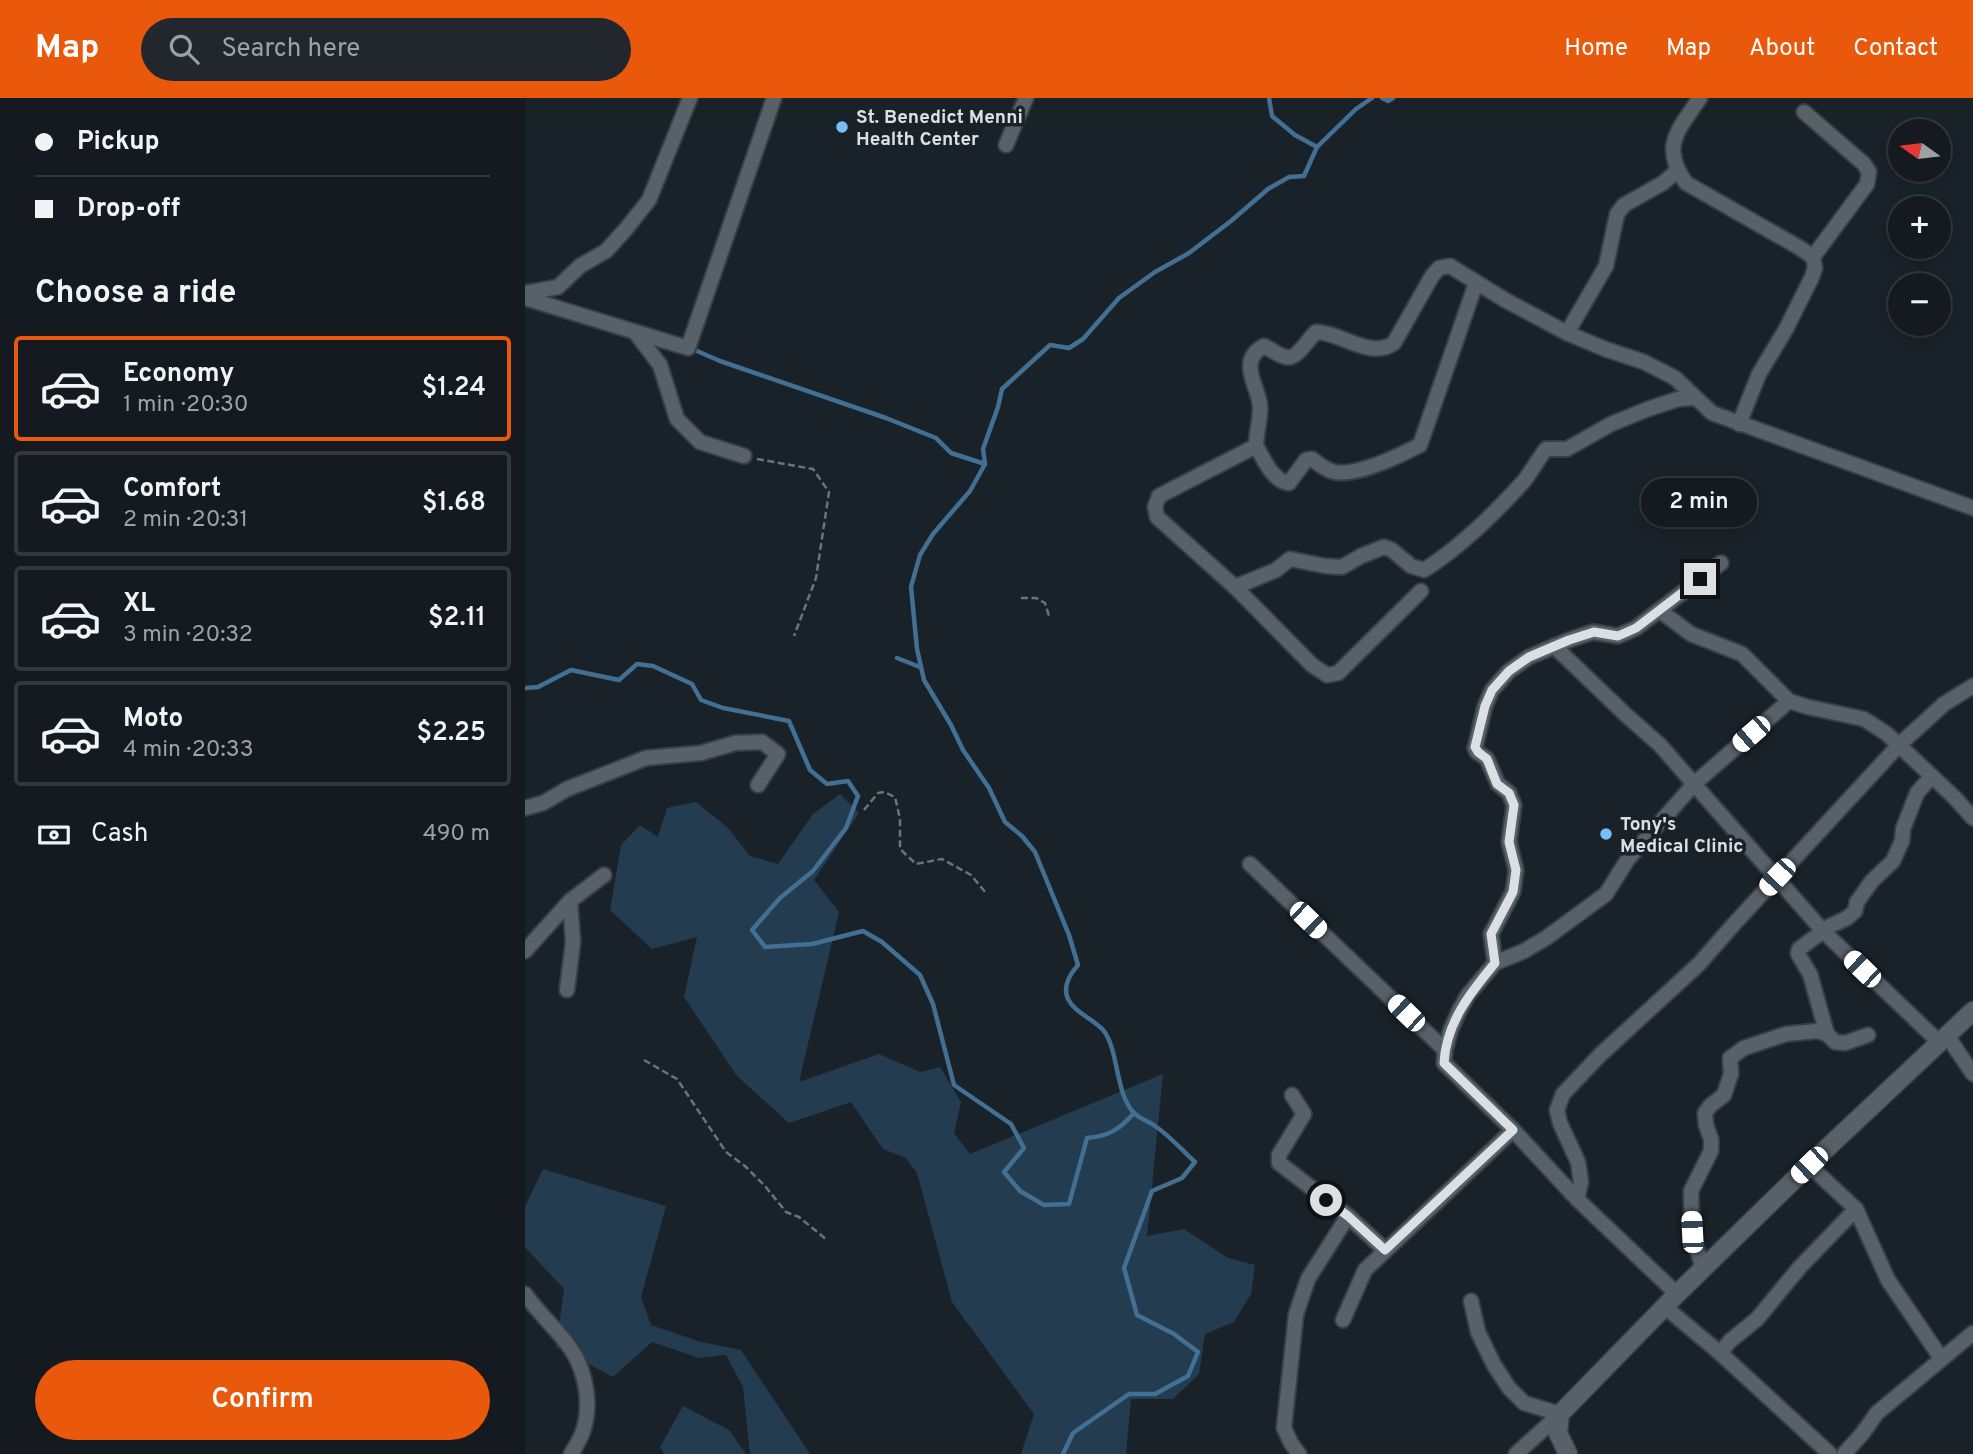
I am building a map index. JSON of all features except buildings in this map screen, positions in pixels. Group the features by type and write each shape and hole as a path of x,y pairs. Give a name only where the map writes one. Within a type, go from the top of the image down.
{"street":[{"path":"525,296 558,287 580,266 606,251 627,229 649,200 690,98"},
{"path":"525,296 688,348 774,98"},
{"path":"1006,145 1026,98"},
{"path":"1700,98 1676,135 1671,149 1677,171 1686,183 1765,226 1813,257"},
{"path":"1739,424 1759,374 1786,329 1812,277 1815,268 1813,257 1867,184 1869,172 1864,163 1804,112"},
{"path":"1567,333 1606,266 1617,214 1624,205 1663,183 1677,171"},
{"path":"1476,283 1420,445 1393,459 1346,472 1332,472 1312,459 1305,460 1289,483 1282,482 1272,473 1256,446 1261,406 1250,374 1257,350 1265,346 1291,358 1298,354 1316,332 1368,347 1386,349 1394,343 1432,276 1439,268 1450,266 1567,333 1644,362 1675,378 1712,414 1973,508"},
{"path":"635,332 660,365 677,419 700,442 744,456"},
{"path":"1235,587 1276,570 1290,559 1342,567 1360,556 1384,547 1392,550 1411,566 1424,570 1478,527 1525,479 1546,449 1566,449 1611,424 1648,409 1678,399 1694,398"},
{"path":"1256,446 1159,496 1155,507 1157,517 1235,587 1312,666 1327,675 1338,673 1421,591"},
{"path":"1495,963 1491,934 1513,892 1516,870 1509,842 1514,805 1509,793 1497,784 1491,765 1478,752 1475,743 1492,690 1509,671 1529,657 1554,646 1594,632 1618,636 1636,628 1721,564"},
{"path":"1659,610 1691,634 1742,654 1789,701 1808,708 1864,719 1887,734 1973,818"},
{"path":"1554,646 1660,745 1823,931 1944,1040 1973,1074"},
{"path":"1577,1199 1581,1182 1578,1162 1557,1110 1563,1094 1600,1055 1699,964 1899,745 1944,704 1973,686"},
{"path":"1678,1293 1577,1199 1513,1130 1444,1063 1445,1050 1451,1030 1468,995 1495,963 1546,938 1606,894 1628,859 1694,784 1789,701"},
{"path":"525,808 543,803 567,789 646,758 701,753 735,743 762,742 778,754 758,785"},
{"path":"1827,1034 1810,974 1798,954 1799,949 1855,911 1857,902 1872,881 1893,861 1917,793 1932,776"},
{"path":"1250,864 1445,1050"},
{"path":"525,951 570,901 604,874"},
{"path":"567,990 573,942 570,901"},
{"path":"1516,1454 1560,1414 1678,1293 1809,1165 1973,1011"},
{"path":"1703,1269 1692,1232 1691,1191 1711,1151 1705,1113 1724,1095 1731,1074 1730,1058 1744,1048 1786,1034 1817,1031 1827,1034 1835,1042 1845,1043 1868,1035"},
{"path":"1292,1095 1304,1114 1279,1154 1279,1163 1348,1216 1385,1250"},
{"path":"1343,1320 1365,1270 1513,1130"},
{"path":"1809,1165 1856,1209 1888,1280 1941,1358"},
{"path":"1720,1353 1757,1319 1800,1267 1856,1209"},
{"path":"1299,1454 1284,1428 1296,1314 1308,1279 1348,1216"},
{"path":"525,1294 570,1348 579,1365 586,1391 586,1409 582,1434 571,1454"},
{"path":"1471,1301 1478,1332 1509,1388 1524,1404 1560,1414"},
{"path":"1665,1307 1720,1353 1830,1454"},
{"path":"1844,1454 1877,1413 1973,1333"},
{"path":"1560,1414 1559,1433 1568,1454"}],"path":[{"path":"744,456 813,468 828,492 816,578 794,636"},
{"path":"1021,598 1036,598 1045,603 1049,616"},
{"path":"864,810 878,793 884,792 895,797 900,849 916,864 942,859 971,875 986,894"},
{"path":"644,1060 677,1079 726,1152 745,1166 786,1212 800,1217 827,1240"}],"shaded area":[{"path":"840,794 859,813 814,880 839,912 799,1082 879,1054 920,1072 940,1067 961,1102 954,1133 970,1154 1163,1074 1147,1236 1184,1229 1228,1258 1255,1265 1251,1294 1234,1322 1205,1334 1199,1374 1173,1399 1131,1399 1126,1454 1021,1454 1034,1414 952,1302 917,1173 906,1158 883,1149 851,1102 789,1123 737,1076 684,997 697,937 652,949 610,910 621,845 640,825 658,837 667,808 696,802 727,827 750,856 778,864 813,814"},
{"path":"543,1169 666,1206 641,1297 651,1325 701,1342 741,1350 810,1454 750,1454 743,1387 726,1355 699,1358 652,1342 613,1377 556,1347 564,1289 525,1247 525,1207"},
{"path":"683,1406 729,1430 746,1454 664,1454 660,1447"}],"waterway":[{"path":"1269,98 1272,116 1295,135 1317,147"},
{"path":"985,464 983,449 1002,389 1050,345 1069,348 1083,339 1119,298 1155,272 1189,253 1268,189 1289,177 1304,176 1317,147 1356,109 1372,98"},
{"path":"1382,98 1388,101 1393,98"},
{"path":"697,351 886,418 936,438 951,453 985,464 970,491 933,534 920,555 911,587 917,649 924,680 963,750 989,788 1005,822 1022,836 1035,852 1069,935 1078,965 1066,985 1068,999 1104,1031 1109,1040 1123,1093 1133,1112 1166,1134 1195,1162 1182,1178 1152,1191 1124,1268 1137,1315 1174,1334 1198,1352 1188,1376 1155,1394 1129,1394 1073,1433 1063,1454"},
{"path":"897,658 920,667"},
{"path":"525,688 538,687 571,670 619,680 637,664 653,666 692,684 701,700 723,708 789,721 810,770 827,784 848,781 858,796 846,828 813,871 780,898 752,930 765,947 812,944 863,931 882,942 920,975 933,1004 954,1085 1011,1124 1024,1148 1004,1172 1020,1191 1044,1205 1069,1204 1087,1138 1113,1131 1134,1113"}],"place":[{"name":"St. Benedict Menni Health Center","path":"842,127"},
{"name":"Tony's Medical Clinic","path":"1606,834"}],"route":[{"path":"1326,1200 1385,1250 1513,1130 1444,1063 1445,1050 1459,1011 1468,995 1495,963 1491,934 1513,892 1516,870 1509,842 1514,805 1509,793 1497,784 1487,759 1475,747 1485,706 1492,690 1509,671 1529,657 1594,632 1618,636 1636,628 1700,579"}]}
